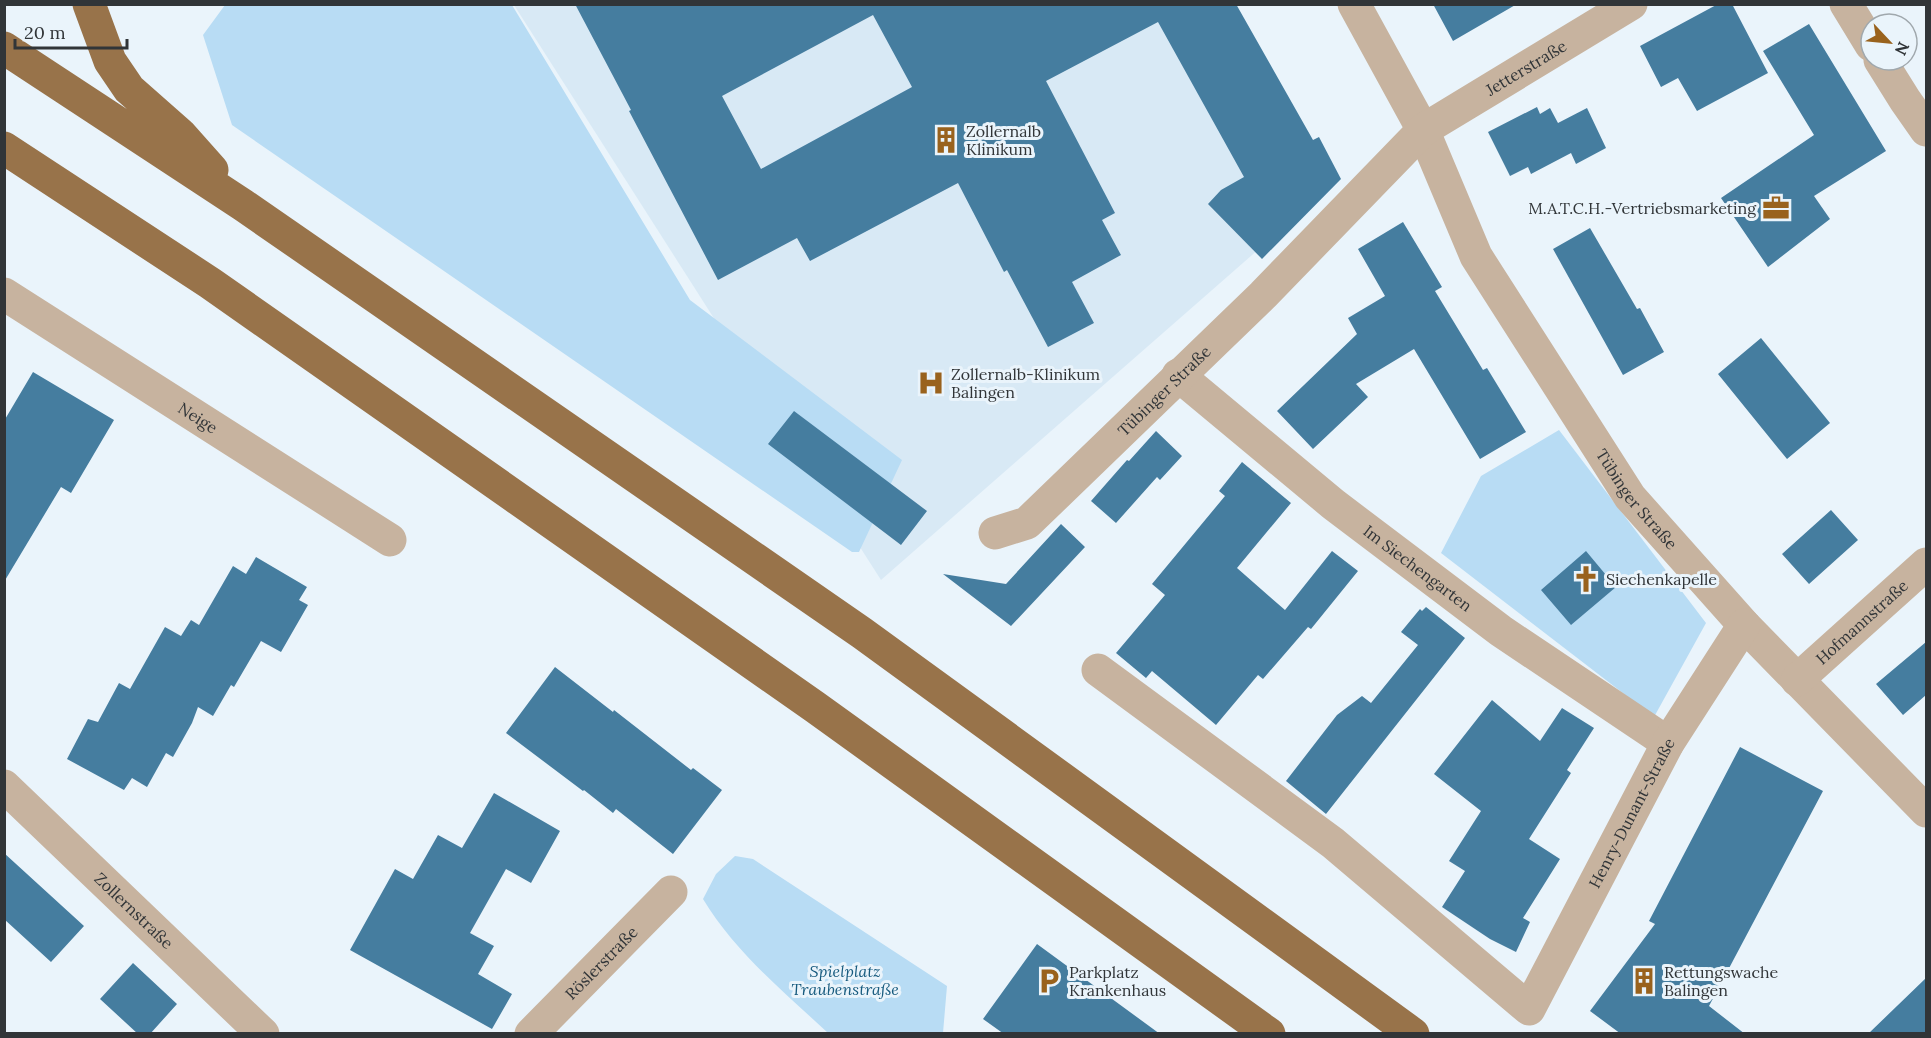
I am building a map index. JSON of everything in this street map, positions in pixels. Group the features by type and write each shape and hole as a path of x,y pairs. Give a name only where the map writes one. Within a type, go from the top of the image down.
{"highway":[{"path":"89,4 110,61 129,89 180,134 243,205"},
{"path":"4,48 243,205 862,633 1413,1034"},
{"path":"4,148 210,283 825,714 1269,1034"}],"street":[{"name":"Tübinger Straße","path":"1354,4 1423,130 1476,256 1630,497 1744,625 1926,811"},
{"name":"Jetterstraße","path":"1423,130 1631,4"},
{"path":"1846,4 1859,25"},
{"path":"1888,72 1926,130"},
{"name":"Tübinger Straße","path":"994,533 1027,523 1178,375 1263,296 1423,130"},
{"name":"Neige","path":"4,294 390,540"},
{"name":"Im Siechengarten","path":"1178,375 1333,504 1501,632 1668,743"},
{"name":"Hofmannstraße","path":"1797,680 1926,564"},
{"name":"Henry-Dunant-Straße","path":"1098,670 1333,843 1529,1009 1668,743 1744,625"},
{"name":"Zollernstraße","path":"4,786 264,1034"},
{"name":"Röslerstraße","path":"531,1034 671,892"}],"shaded area":[{"name":"Zollernalb-Klinikum Balingen","path":"514,5 1229,5 1332,185 881,580"}],"green space":[{"path":"225,5 512,5 690,300 902,460 859,552 852,552 232,125 203,35"},
{"path":"1559,430 1706,623 1654,717 1441,553 1481,476"},
{"name":"Spielplatz Traubenstraße","path":"735,856 753,859 947,986 943,1033 828,1033 745,954 703,899 716,874"}],"building":[{"name":"Zollernalb Klinikum","path":"575,4 1236,4 1313,140 1319,137 1341,179 1262,259 1208,204 1221,190 1244,177 1158,22 1046,81 1115,213 1102,220 1121,255 1072,282 1094,323 1048,347 1007,270 1004,272 958,183 810,261 797,238 718,280 629,111 631,110","holes":["873,15 912,87 761,169 722,96"]},
{"path":"1433,4 1517,4 1453,41"},
{"path":"1718,4 1732,4 1768,73 1697,111 1678,78 1661,87 1640,46"},
{"path":"1809,24 1886,151 1814,196 1830,219 1768,267 1721,198 1814,135 1763,51"},
{"path":"1537,107 1540,114 1550,108 1558,123 1587,108 1606,148 1576,164 1571,153 1531,174 1528,167 1510,176 1488,132"},
{"path":"1403,222 1442,287 1435,291 1483,370 1487,368 1526,432 1480,459 1414,349 1356,384 1368,397 1313,449 1277,411 1357,334 1348,318 1385,296 1358,249"},
{"path":"1590,228 1637,309 1640,308 1664,352 1623,375 1553,249"},
{"path":"1761,338 1830,423 1787,459 1718,374"},
{"path":"33,372 114,420 71,493 61,487 4,582 4,421"},
{"path":"794,411 927,511 901,545 768,444"},
{"path":"1156,431 1182,456 1160,480 1157,477 1116,523 1091,501"},
{"path":"1242,462 1291,503 1237,568 1285,610 1332,551 1358,571 1311,629 1308,627 1263,679 1258,675 1216,725 1152,671 1146,678 1116,653 1165,595 1152,584 1225,496 1219,491"},
{"path":"1831,510 1858,540 1809,584 1782,554"},
{"path":"1061,524 1085,547 1011,626 943,574 1006,584"},
{"path":"1586,551 1616,587 1571,625 1541,590"},
{"path":"256,557 307,587 299,600 308,605 281,652 261,641 234,687 231,685 213,716 198,707 173,757 166,753 147,787 132,778 124,790 67,759 88,719 98,722 119,683 130,689 165,627 181,636 191,620 199,625 233,566 246,574"},
{"path":"1426,607 1465,638 1326,814 1286,781 1337,715 1362,696 1371,703 1418,645 1401,632 1420,609 1422,611"},
{"path":"1926,642 1926,695 1903,715 1876,684"},
{"path":"555,667 691,770 693,768 722,790 673,854 616,809 613,813 506,733"},
{"path":"1492,700 1540,741 1562,708 1594,728 1567,770 1571,773 1529,839 1560,859 1523,918 1530,922 1516,952 1490,939 1442,907 1465,871 1449,861 1481,811 1434,774"},
{"path":"1740,747 1823,791 1709,1006 1745,1034 1621,1034 1590,1011 1655,924 1649,921"},
{"path":"494,793 560,831 531,883 506,869 470,933 494,946 478,974 512,994 492,1029 350,950 395,869 413,879 438,835 462,848"},
{"path":"4,853 84,926 51,962 4,919"},
{"name":"Parkplatz Krankenhaus","path":"1037,944 1160,1034 1004,1034 983,1019"},
{"path":"133,963 177,1004 150,1034 138,1034 100,999"},
{"path":"1926,978 1926,1034 1868,1034"}],"place":[{"name":"Zollernalb Klinikum","path":"946,140"},
{"name":"M.A.T.C.H.-Vertriebsmarketing","path":"1776,208"},
{"name":"Zollernalb-Klinikum Balingen","path":"931,383"},
{"name":"Siechenkapelle","path":"1586,579"},
{"name":"Parkplatz Krankenhaus","path":"1049,981"},
{"name":"Rettungswache Balingen","path":"1644,981"}]}
